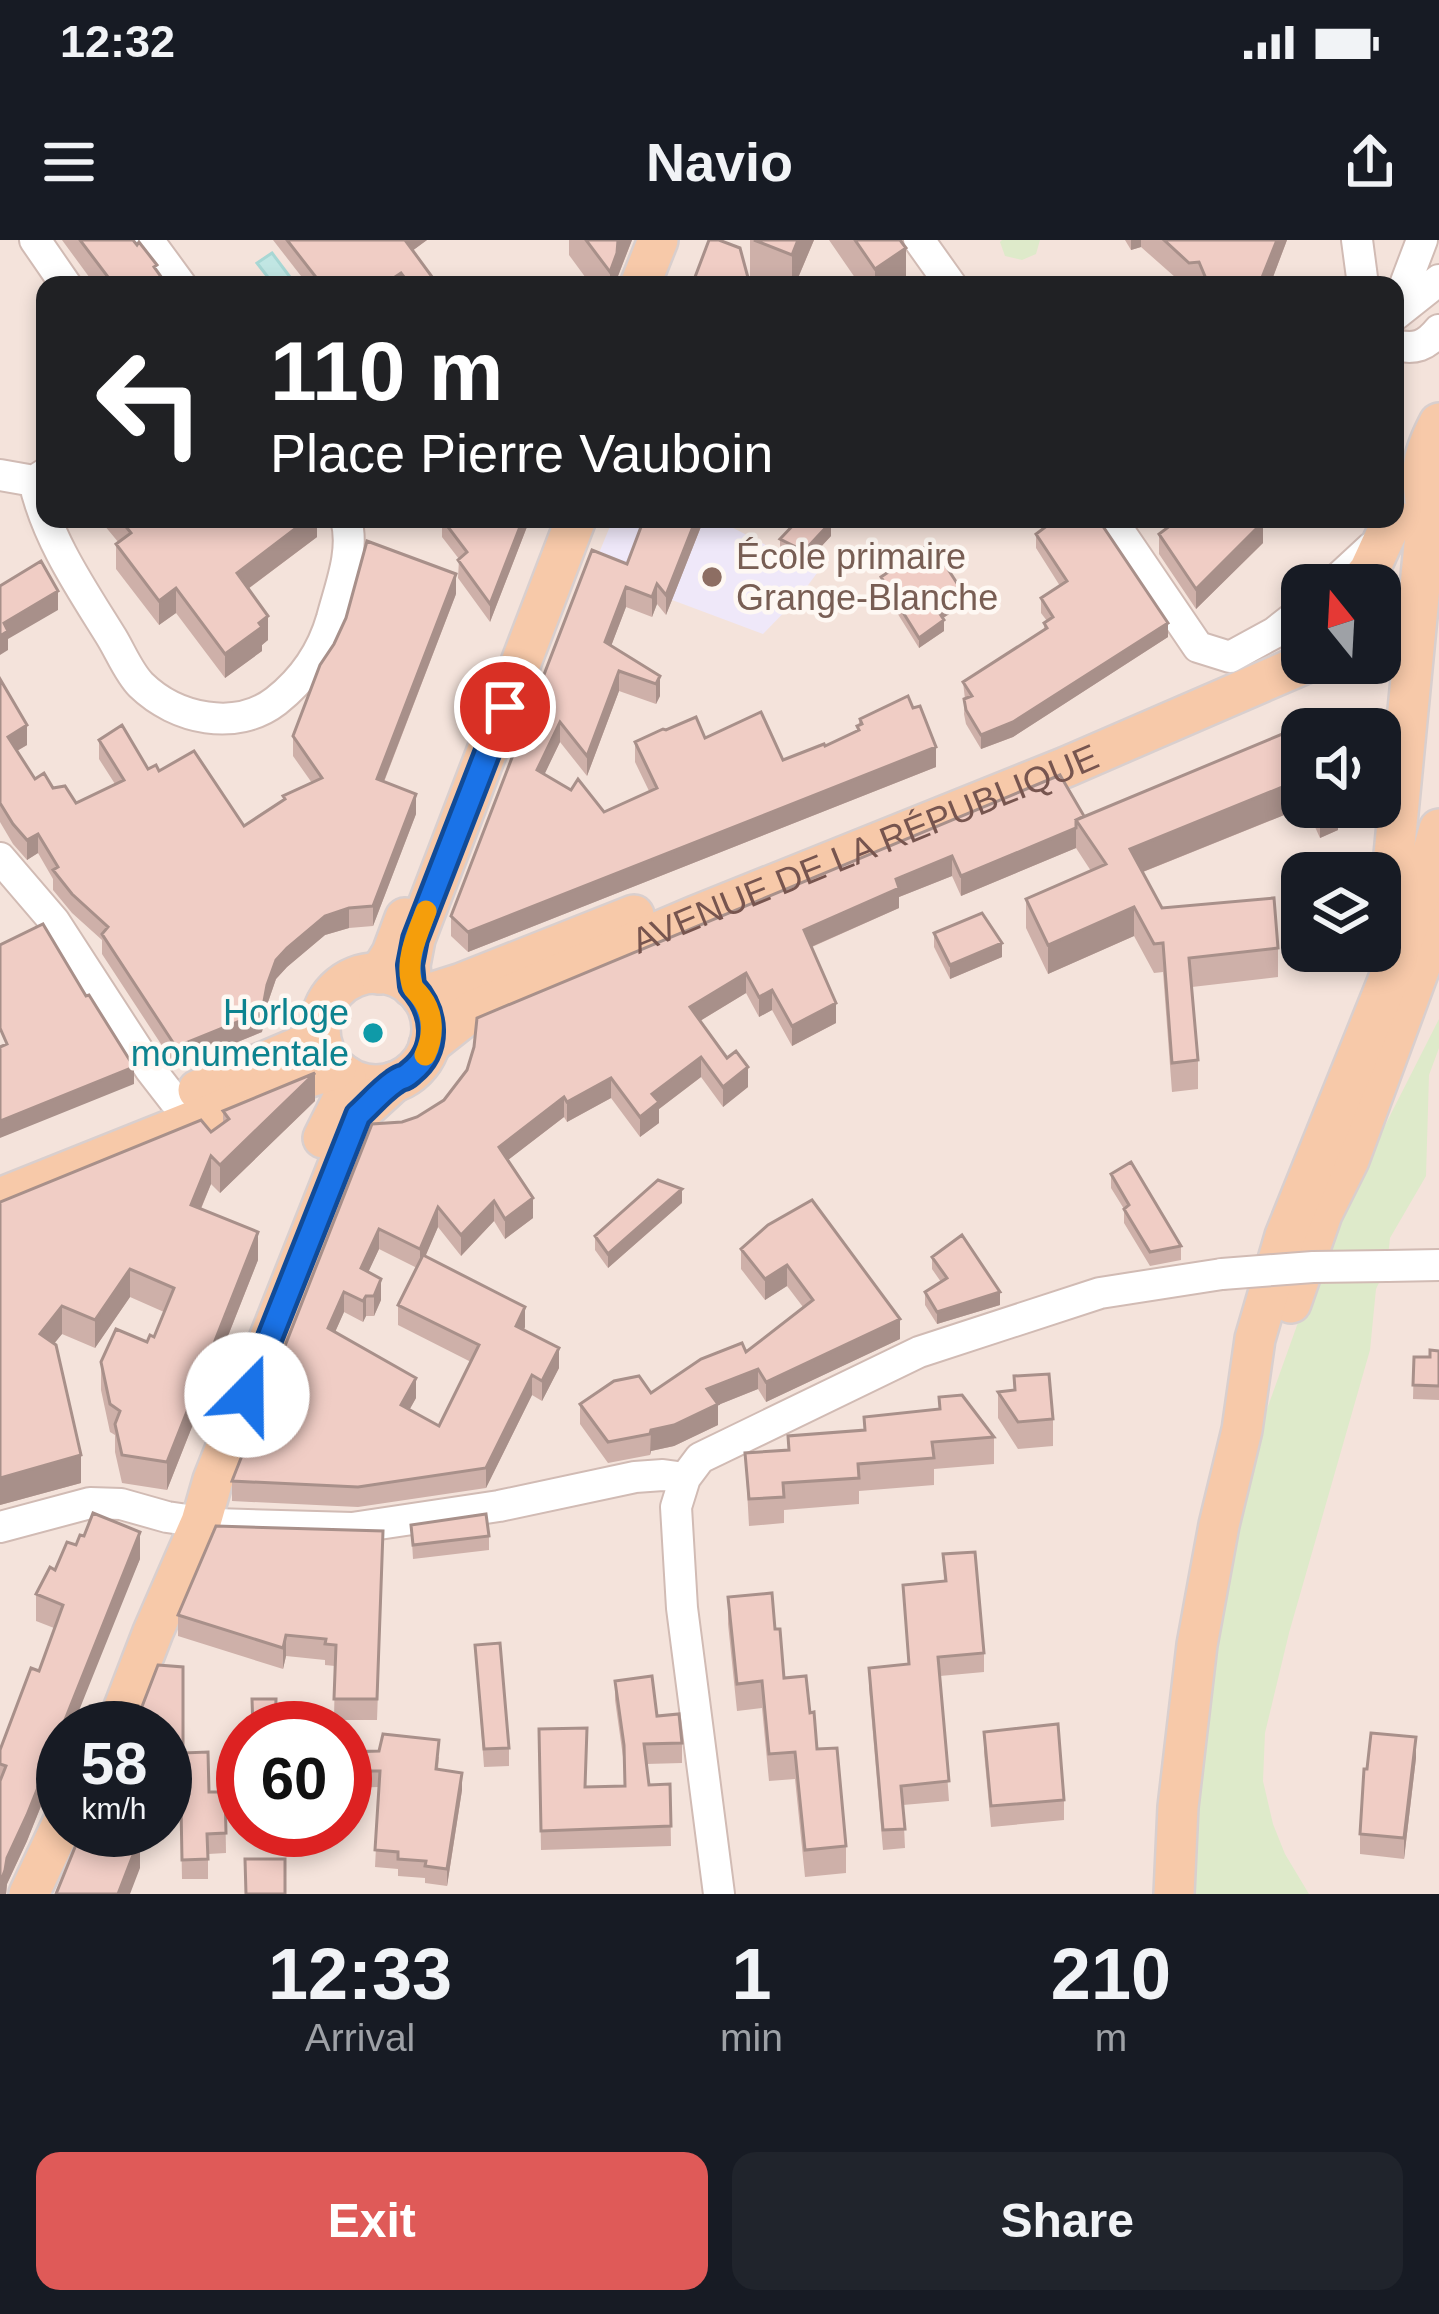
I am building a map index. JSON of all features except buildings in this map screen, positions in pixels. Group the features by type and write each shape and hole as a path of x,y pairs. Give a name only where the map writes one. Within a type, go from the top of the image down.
{"main road":[{"path":"644,276 658,240"},
{"path":"661,276 675,240"},
{"path":"1404,518 1439,423"},
{"path":"111,1701 150,1599 213,1480 358,1115 394,1082 410,1074 429,1045 431,1020 404,985 392,953 528,592 547,528"},
{"path":"404,985 415,939 573,528"},
{"path":"1374,564 1399,528"},
{"path":"1393,852 1411,624 1402,528"},
{"name":"AVENUE DE LA RÉPUBLIQUE","path":"404,985 478,977 853,830 1281,649"},
{"name":"AVENUE DE LA RÉPUBLIQUE","path":"429,1045 472,1011 1281,674"},
{"path":"1285,1236 1387,983 1426,879 1439,829"},
{"path":"1349,1160 1439,916"},
{"path":"1174,1894 1178,1807 1197,1645 1242,1430 1255,1339 1315,1121 1364,972"},
{"path":"126,1701 239,1362 308,1171 341,1100 324,1007 346,982 362,975 404,985"},
{"path":"1242,1430 1322,1214 1439,988"},
{"path":"0,1170 174,1100 334,1061"},
{"path":"334,1061 358,1083 394,1082"},
{"path":"0,1198 334,1061"},
{"path":"29,1894 46,1857"},
{"path":"52,1894 66,1857"}],"street":[{"path":"35,240 60,276"},
{"path":"148,240 175,276"},
{"path":"919,240 945,276"},
{"path":"1358,240 1362,276"},
{"path":"1404,279 1422,240"},
{"path":"1404,283 1439,263"},
{"path":"1404,308 1439,280"},
{"path":"1404,347 1429,342 1439,330"},
{"path":"0,475 36,477"},
{"path":"49,528 139,683 174,710 218,720 262,712 298,683 325,643 344,573 348,528"},
{"path":"1117,528 1198,647 1230,657 1281,628"},
{"path":"1355,564 1397,528"},
{"path":"0,858 54,921 174,1100"},
{"path":"719,1894 682,1608 676,1507 685,1478 700,1458 919,1352 1100,1293 1222,1274 1439,1265"},
{"path":"0,1526 91,1503 121,1504 189,1521 352,1528 500,1506 635,1477 685,1478"}],"shaded area":[{"path":"0,240 1439,240 1439,1894 0,1894"},
{"name":"École primaire Grange-Blanche","path":"609,528 733,528 820,569 763,634 592,570"}],"green space":[{"path":"1002,240 1040,240 1036,254 1022,260 1005,256"},
{"path":"1439,1019 1439,1048 1429,1075 1426,1176 1390,1238 1387,1266 1376,1289 1370,1350 1265,1733 1263,1781 1273,1824 1309,1894 1191,1894 1211,1673 1232,1546 1267,1409 1329,1236"}],"water":[{"path":"272,253 289,276 267,276 257,263"}],"slow traffic":[{"path":"425,1055 431,1020 412,986 410,965 426,911"}],"place":[{"name":"École primaire Grange-Blanche","path":"712,577"},
{"name":"Horloge monumentale","path":"373,1033"}],"route":[{"path":"247,1395 358,1115 394,1082 410,1074 429,1045 431,1020 412,986 415,939 505,707"}]}
